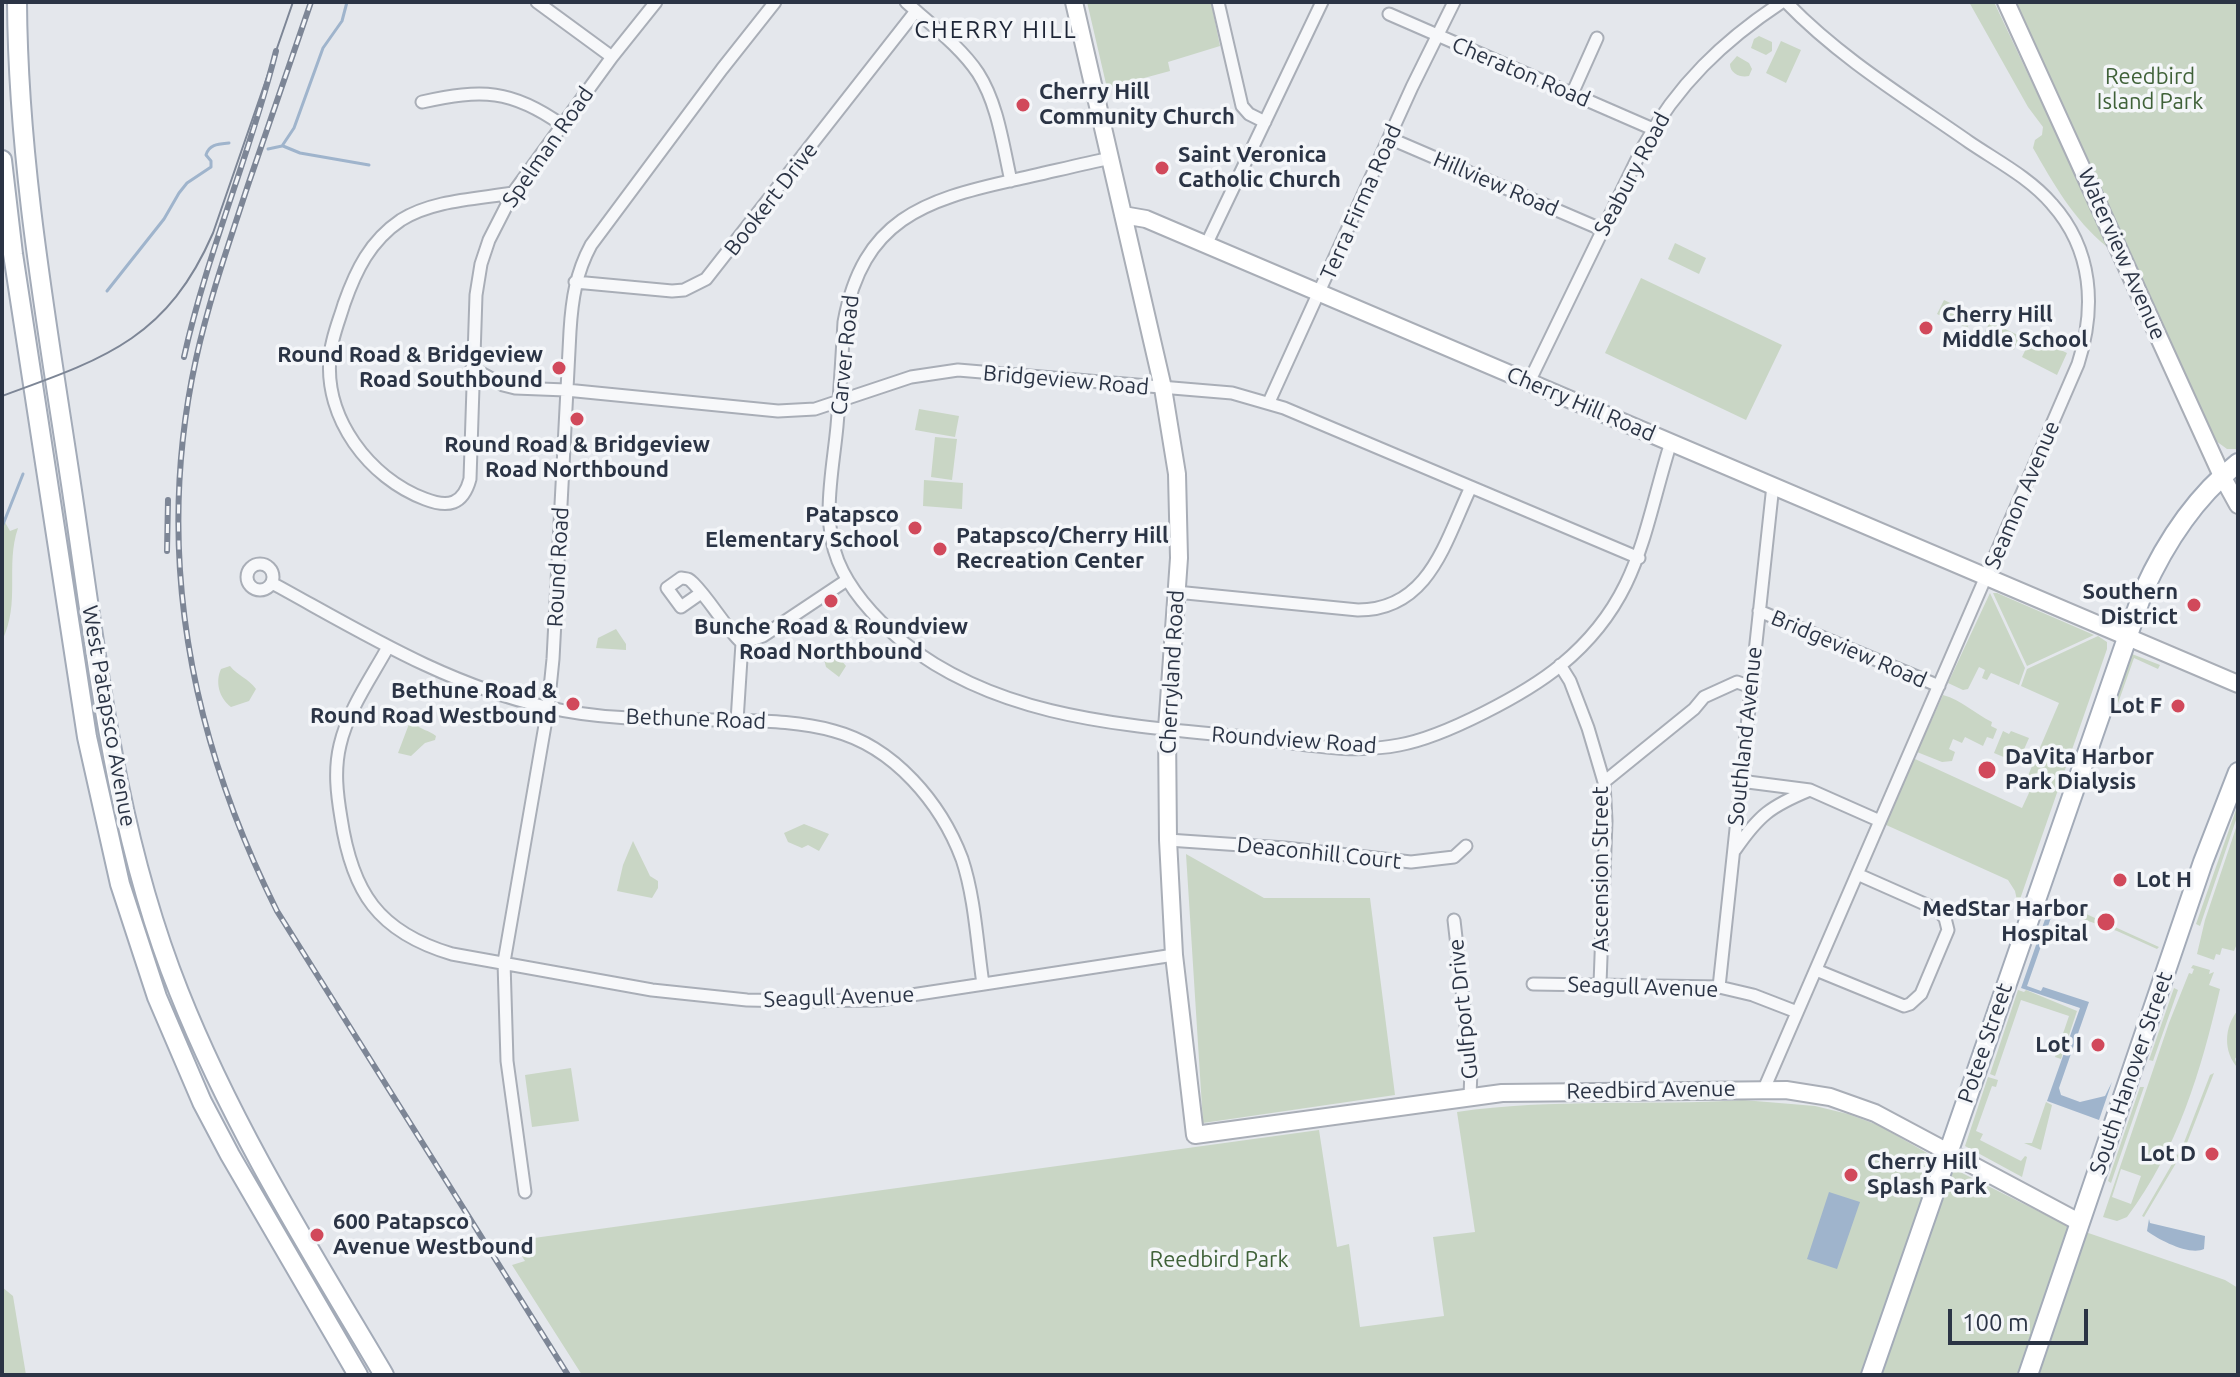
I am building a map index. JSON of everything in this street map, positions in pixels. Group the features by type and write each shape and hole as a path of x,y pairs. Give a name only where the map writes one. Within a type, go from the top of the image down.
{"main road":[{"name":"West Patapsco Avenue","path":"17,2 27,180 108,734 125,821 159,938 222,1093 257,1159 384,1375"},
{"name":"West Patapsco Avenue","path":"2,160 87,737 123,896 157,997 202,1102 358,1375"},
{"path":"27,180 22,203 8,214 27,226 37,290 43,300"},
{"name":"Potee Street","path":"1871,1375 2126,636 2154,567 2170,541 2187,516 2222,476 2238,463"},
{"name":"South Hanover Street","path":"2028,1375 2220,813 2238,772"}],"street":[{"path":"537,2 612,57"},
{"name":"Spelman Road","path":"513,193 429,208 389,229 361,261 334,334 330,356 331,390 340,419 377,471 426,500 451,505 463,498 470,479 476,295 481,264 499,217 562,125 656,2"},
{"name":"Round Road","path":"525,1192 507,1061 504,962 548,708 556,621 566,390 575,282 591,245 775,2"},
{"path":"906,2 969,61 979,75 994,110 1011,181"},
{"path":"1074,2 1123,215"},
{"path":"1218,2 1242,106 1249,114 1265,122"},
{"path":"1206,245 1322,2"},
{"name":"Terra Firma Road","path":"1269,402 1454,2"},
{"name":"Seabury Road","path":"1529,382 1653,129 1675,95 1740,30 1784,2"},
{"name":"Seamon Avenue","path":"1764,1089 2078,364 2086,341 2090,302 2082,258 2064,220 2039,192 1851,61 1784,2"},
{"name":"Waterview Avenue","path":"2006,2 2238,505"},
{"name":"Bookert Drive","path":"575,282 672,291 684,290 706,279 916,11"},
{"name":"Cheraton Road","path":"1389,14 1653,129"},
{"path":"1572,94 1597,38"},
{"path":"422,102 468,94 510,96 528,102 562,125"},
{"name":"Hillview Road","path":"1389,138 1603,230"},
{"name":"Carver Road","path":"847,580 832,541 829,494 844,322 848,298 864,261 879,241 914,211 935,201 958,192 1111,158"},
{"name":"Cherry Hill Road","path":"1123,215 1146,219 2238,684"},
{"name":"Cherryland Road","path":"1123,215 1163,388 1180,504 1167,729 1168,840 1174,955 1195,1135"},
{"name":"Bridgeview Road","path":"472,368 515,388 566,390 778,411 815,409 911,377 958,370 1232,393 1269,402 1639,558"},
{"name":"Roundview Road","path":"847,580 865,605 891,632 931,662 989,693 1050,712 1090,720 1350,748 1400,745 1451,728 1523,691 1560,665 1591,637 1611,612 1639,558 1671,442"},
{"name":"Southland Avenue","path":"1719,987 1773,485"},
{"path":"1176,592 1358,610 1372,610 1402,601 1416,589 1435,563 1470,489"},
{"path":"742,643 763,636 847,580"},
{"name":"Bethune Road","path":"272,583 388,647 463,682 548,708 617,717 792,722 837,731 879,752 914,781 943,818 963,862 983,984"},
{"path":"701,593 726,628 742,643"},
{"name":"Bridgeview Road","path":"1759,611 1939,686"},
{"path":"737,721 742,643"},
{"path":"388,647 347,723 337,764 336,789 352,869 373,906 410,937 452,954 504,962"},
{"name":"Ascension Street","path":"1560,665 1570,681 1588,728 1604,782 1606,821 1600,984"},
{"path":"1604,782 1704,697 1737,682 1751,687"},
{"path":"1740,781 1810,790 1880,821"},
{"path":"1732,854 1750,828 1776,805 1810,790"},
{"name":"Deaconhill Court","path":"1168,840 1285,848 1411,862 1454,857 1466,846"},
{"path":"1816,970 1897,1005 1910,1004 1921,994 1948,930 1945,918 1936,909 1857,874"},
{"name":"Gulfport Drive","path":"1454,920 1471,1069 1470,1097"},
{"name":"Seagull Avenue","path":"504,962 652,990 747,1000 879,1000 1174,955"},
{"name":"Seagull Avenue","path":"1533,984 1719,987 1753,995 1797,1012"},
{"name":"Reedbird Avenue","path":"1195,1135 1470,1097 1537,1092 1764,1089 1809,1093 1853,1104 1900,1125 2079,1222"}],"green space":[{"path":"1087,2 1211,2 1220,46 1168,62 1170,71 1107,88"},
{"path":"1969,2 1994,2 2108,244 2106,246 2074,213 2033,148 2035,140 2042,135 2043,127 2028,107"},
{"name":"Reedbird Island Park","path":"2012,2 2238,2 2238,449 2227,449 2216,441"},
{"path":"1759,36 1772,42 1772,51 1766,55 1751,48 1754,39"},
{"path":"1781,41 1801,50 1786,83 1766,73"},
{"path":"1737,56 1749,63 1752,69 1749,76 1739,76 1732,70 1730,64"},
{"path":"1675,243 1706,258 1699,274 1668,259"},
{"path":"1641,278 1782,345 1746,420 1605,353"},
{"path":"1944,300 1974,314 1967,328 1937,314"},
{"path":"1990,322 2020,336 2014,350 1983,335"},
{"path":"2032,336 2067,353 2057,375 2022,357"},
{"path":"919,409 959,416 955,437 915,430"},
{"path":"935,437 957,439 952,480 931,477"},
{"path":"924,480 963,483 962,509 923,506"},
{"path":"2,517 10,531 18,528 14,542 11,612 2,641"},
{"path":"1990,593 2025,668 2019,685 1991,673 1987,680 1982,678 1985,670 1979,667 1968,689 1963,690 1948,683"},
{"path":"1993,593 1997,593 2094,635 2027,666"},
{"path":"616,629 626,644 626,650 596,648 598,638"},
{"path":"2098,636 2107,642 2107,649 2018,905 2015,891 2008,880 1884,824 1915,759 2022,808 2034,782 2027,778 2059,703 2021,686 2027,669"},
{"path":"831,648 846,666 839,677 826,667 824,659"},
{"path":"2132,654 2160,665 2158,669 2134,658 2117,706 2123,711 2114,706"},
{"path":"230,666 256,689 249,701 231,707 218,684 221,669"},
{"path":"1943,695 1992,722 1991,726 1997,729 1993,739 1987,737 1983,746 1965,737 1962,743 1953,739 1949,749 1955,752 1952,761 1942,762 1917,752"},
{"path":"415,723 436,736 435,740 425,743 411,756 398,753 409,724"},
{"path":"2003,731 2029,738 2018,763 1994,753"},
{"path":"2238,804 2238,814 2200,926 2196,924"},
{"path":"2238,822 2238,941 2234,951 2222,948 2214,960 2197,954 2205,920"},
{"path":"804,824 829,834 819,851 808,845 802,848 788,842 784,833"},
{"path":"633,841 650,876 658,881 652,898 617,891"},
{"path":"1186,854 1264,898 1370,898 1395,1095 1203,1123"},
{"path":"2073,908 2159,947 2157,949 2071,915"},
{"path":"2193,965 2210,970 2209,974 2214,972 2209,985 2220,989 2186,1108 2160,1164 2127,1217 2117,1221 2103,1217 2169,1023 2189,973 2192,974 2194,969 2191,968","holes":["2121,1169 2141,1176 2131,1204 2112,1197"]},
{"path":"2174,988 2178,990 2153,1061 2149,1060"},
{"path":"2018,990 2026,990 2077,1011 2061,1059 2055,1057 2069,1016 2021,1000 1995,1076 1990,1074"},
{"path":"2238,1010 2238,1054 2235,1059 2238,1068 2230,1055 2227,1039 2230,1024"},
{"path":"571,1068 579,1121 532,1127 525,1075"},
{"path":"2214,1073 2185,1148 2144,1217 2183,1145 2210,1075"},
{"path":"1988,1077 1998,1080 1996,1087 1992,1086 1976,1131 1983,1134 1980,1140 2021,1161 2027,1157 2022,1177 1965,1146"},
{"path":"2140,1087 2144,1087 2111,1183 2108,1181"},
{"name":"Reedbird Park","path":"1743,1100 1815,1106 1878,1125 1964,1174 2068,1226 2225,1280 2238,1288 2238,1375 582,1375 512,1265 525,1261 512,1241 1319,1130 1337,1247 1349,1244 1360,1327 1444,1316 1433,1237 1475,1232 1457,1112 1528,1105"},
{"path":"2046,1102 2052,1105 2041,1150 2024,1143 2032,1143"},
{"path":"2,1287 13,1296 26,1375 2,1375"}],"water":[{"path":"2049,908 2054,909 2027,986 2041,991 2043,987 2089,1002 2059,1088 2061,1095 2080,1102 2105,1096 2112,1082 2099,1120 2047,1101 2080,1008 2021,988"},
{"path":"1829,1192 1860,1202 1837,1269 1807,1259"},
{"path":"2149,1219 2150,1223 2205,1236 2204,1249 2183,1249 2159,1239 2147,1231"}],"waterway":[{"path":"268,149 282,146 294,128 323,48 342,21 347,2"},
{"path":"107,291 164,219 187,183 211,167 206,155 209,149 229,143"},
{"path":"283,146 300,153 369,165"},
{"path":"2,527 23,474"}],"tram line":[{"path":"2,396 101,356 153,321 175,298 195,269 213,233 293,2"}],"railway":[{"path":"311,2 227,250 196,359 184,431 179,502 180,572 188,642 202,711 222,778 247,845 277,911 568,1375"},
{"path":"184,357 204,280 276,51"},
{"path":"167,551 168,500"}],"place":[{"name":"Cherry Hill Community Church","path":"1023,105"},
{"name":"Saint Veronica Catholic Church","path":"1162,168"},
{"name":"Cherry Hill Middle School","path":"1926,328"},
{"name":"Round Road & Bridgeview Road Southbound","path":"559,368"},
{"name":"Round Road & Bridgeview Road Northbound","path":"577,419"},
{"name":"Patapsco Elementary School","path":"915,528"},
{"name":"Patapsco/Cherry Hill Recreation Center","path":"940,549"},
{"name":"Bunche Road & Roundview Road Northbound","path":"831,601"},
{"name":"Southern District","path":"2194,605"},
{"name":"Bethune Road & Round Road Westbound","path":"573,704"},
{"name":"Lot F","path":"2178,706"},
{"name":"DaVita Harbor Park Dialysis","path":"1987,770"},
{"name":"Lot H","path":"2120,880"},
{"name":"MedStar Harbor Hospital","path":"2106,922"},
{"name":"Lot I","path":"2098,1045"},
{"name":"Lot D","path":"2212,1154"},
{"name":"Cherry Hill Splash Park","path":"1851,1175"},
{"name":"600 Patapsco Avenue Westbound","path":"317,1235"}],"district":[{"name":"CHERRY HILL","path":"996,30"}]}
